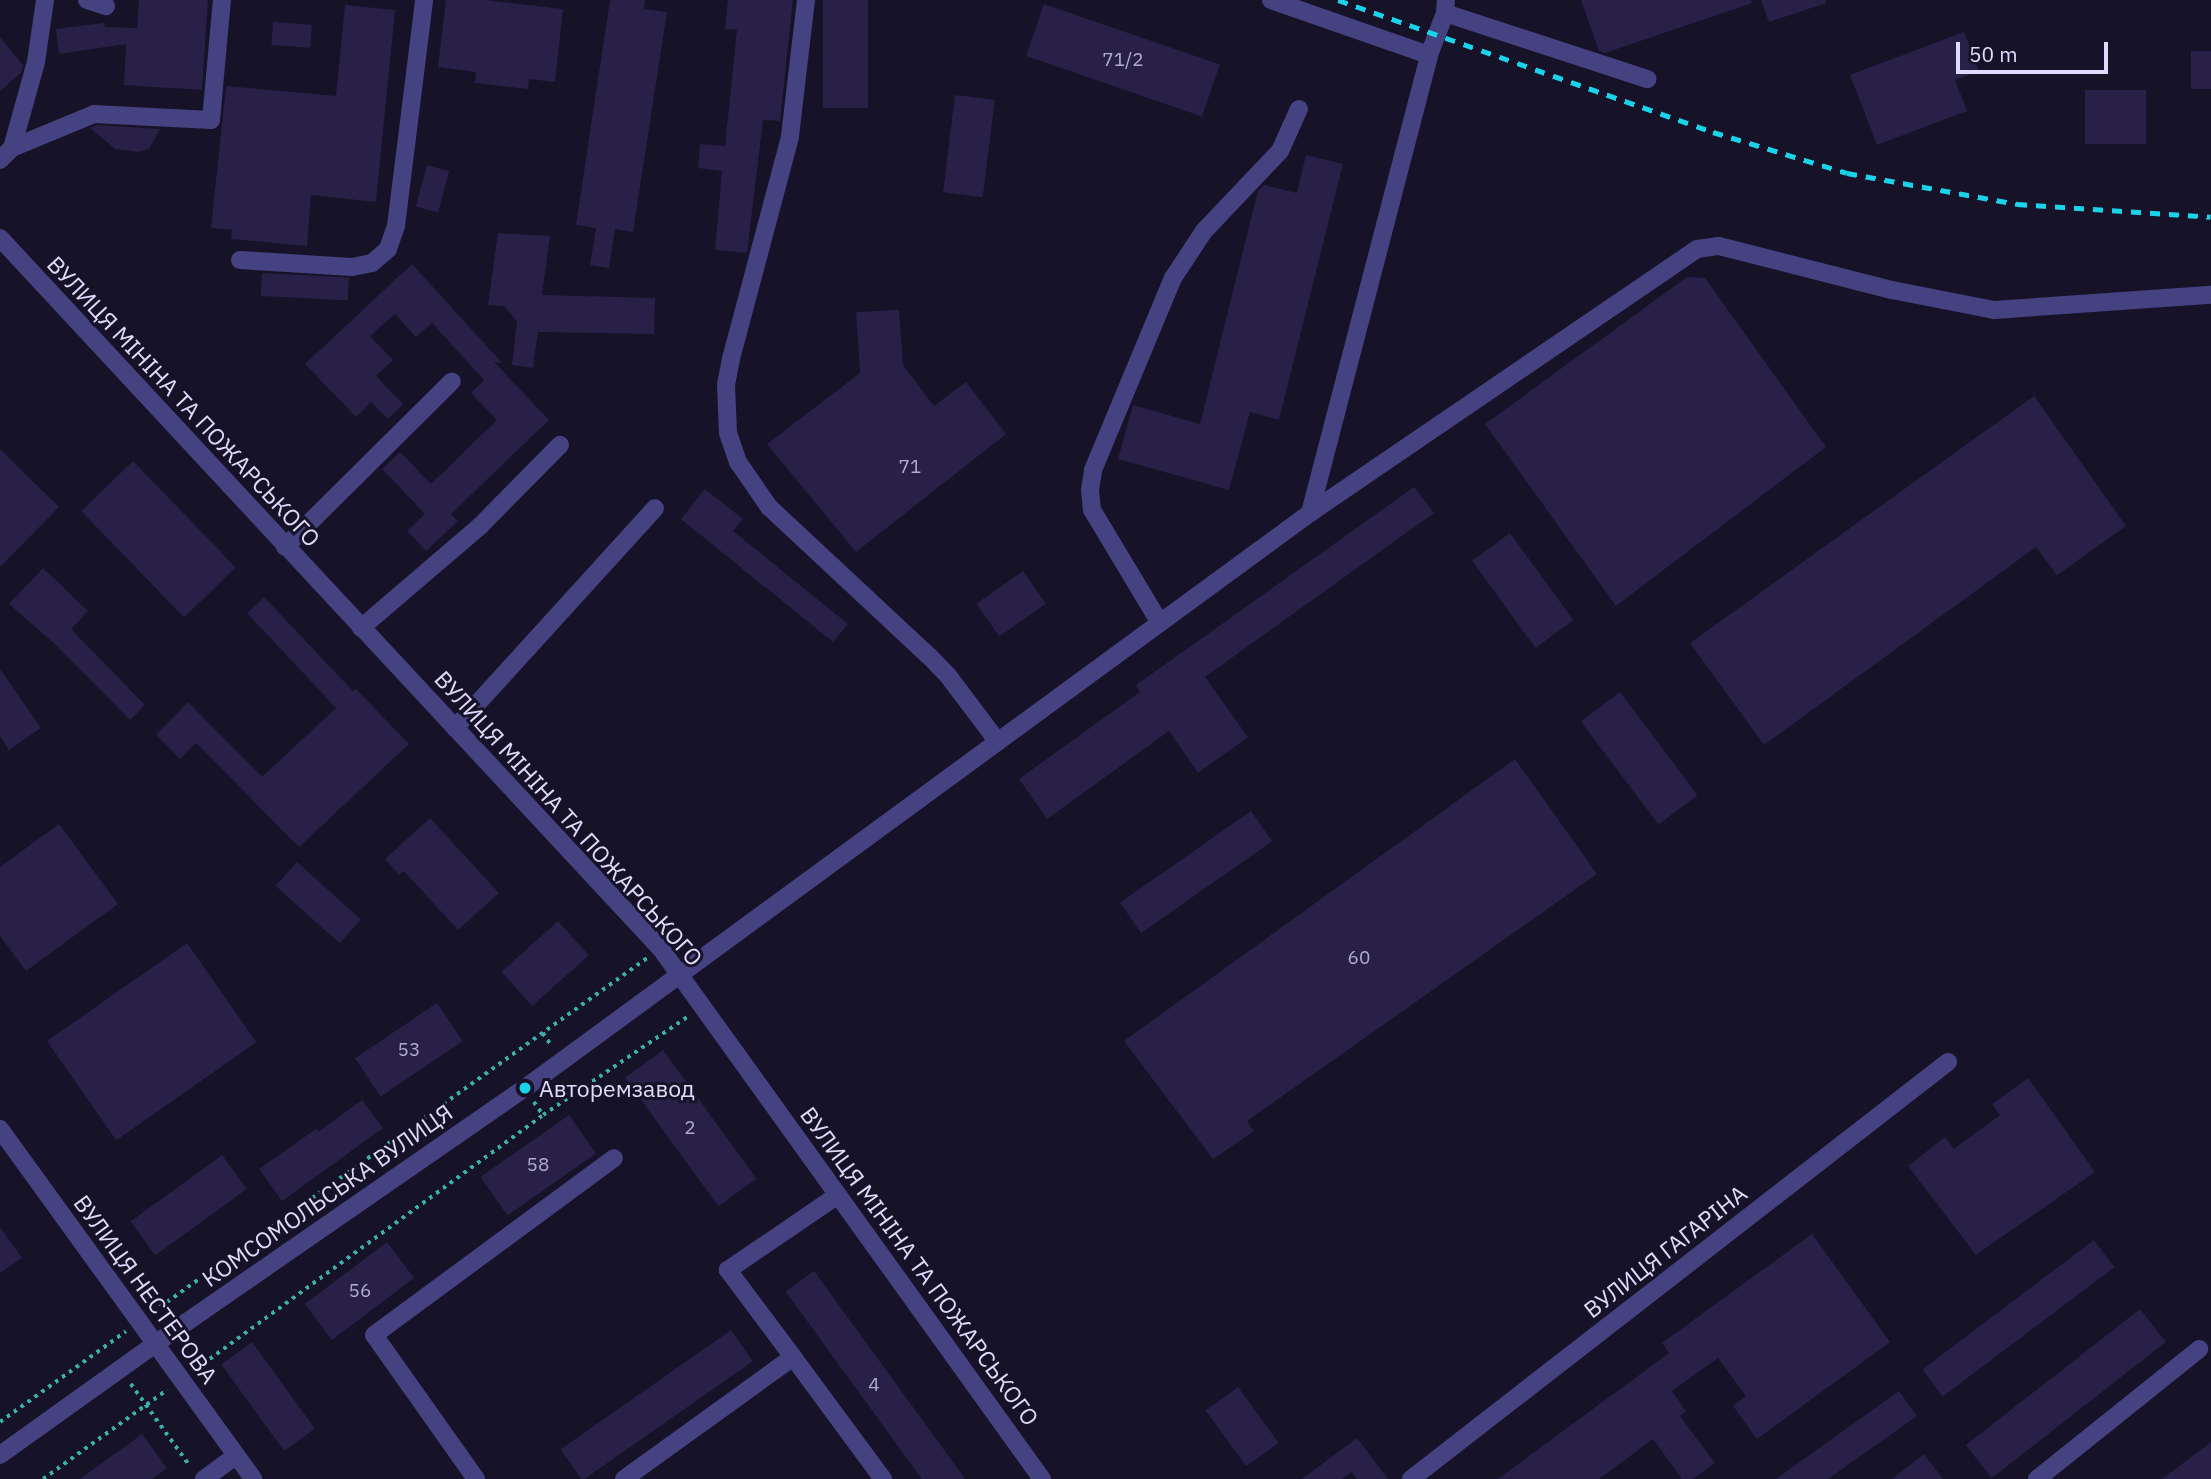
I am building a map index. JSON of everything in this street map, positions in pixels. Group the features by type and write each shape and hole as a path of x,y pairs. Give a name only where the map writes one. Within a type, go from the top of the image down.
{"street":[{"path":"6,154 36,62 45,0"},
{"path":"87,0 106,6"},
{"path":"6,154 94,114 211,120 222,0"},
{"path":"240,260 352,267 372,262 388,249 396,226 424,0"},
{"path":"806,0 790,137 726,385 728,433 738,461 769,507 929,656 949,677 998,742"},
{"path":"1271,0 1429,55"},
{"path":"1310,513 1429,55 1446,7 1647,79"},
{"path":"1160,623 1092,510 1090,489 1093,470 1173,278 1204,230 1280,151 1299,109"},
{"name":"ВУЛИЦЯ МІНІНА ТА ПОЖАРСЬКОГО","path":"0,238 661,949 1042,1479"},
{"name":"КОМСОМОЛЬСЬКА ВУЛИЦЯ","path":"0,1455 155,1344 514,1096 1310,513 1697,249 1719,246 1892,290 1994,310 2211,295"},
{"path":"285,547 452,381"},
{"path":"361,628 480,526 560,445"},
{"path":"455,728 655,508"},
{"name":"ВУЛИЦЯ ГАГАРІНА","path":"1411,1479 1948,1062"},
{"name":"ВУЛИЦЯ НЕСТЕРОВА","path":"0,1129 253,1479"},
{"path":"476,1479 374,1335 614,1158"},
{"path":"838,1195 728,1270 883,1479"},
{"path":"2037,1479 2199,1349"},
{"path":"624,1479 793,1357"},
{"path":"198,1474 236,1455"}],"path":[{"path":"0,1422 661,949"},
{"path":"43,1479 543,1115 704,1006"},
{"path":"103,1348 198,1474"}],"building":[{"path":"139,0 208,0 202,90 124,85 126,44 59,54 56,29 104,23 105,27 137,28"},
{"path":"446,0 485,0 563,9 555,82 529,79 528,89 475,83 476,72 438,67"},
{"path":"610,0 645,0 644,9 667,12 633,232 615,229 609,268 590,265 596,228 576,225"},
{"path":"728,0 793,0 780,121 763,120 747,253 715,250 722,171 698,168 700,144 725,146 737,30 725,29"},
{"path":"823,0 868,0 868,108 823,108"},
{"path":"1581,0 1751,0 1752,3 1605,53 1599,51"},
{"path":"1761,0 1826,0 1826,3 1769,22"},
{"path":"1044,4 1220,65 1202,117 1026,56"},
{"path":"345,5 395,10 376,202 311,195 307,246 231,239 232,230 211,228 226,86 336,96"},
{"path":"273,22 312,25 310,48 271,45"},
{"path":"1964,32 1979,71 1955,80 1967,111 1877,145 1850,75"},
{"path":"0,37 23,65 21,73 0,91"},
{"path":"2191,51 2211,51 2211,89 2191,89"},
{"path":"2085,90 2146,90 2146,144 2085,144"},
{"path":"955,95 995,100 983,197 943,192"},
{"path":"96,125 160,129 149,149 139,152 115,149 90,128"},
{"path":"1306,155 1343,164 1279,420 1250,412 1229,490 1118,459 1133,405 1200,424 1258,191 1264,185 1297,193"},
{"path":"427,165 449,171 438,212 416,207"},
{"path":"498,233 550,236 542,295 655,298 654,334 538,332 533,368 512,365 517,321 504,306 488,305"},
{"path":"412,264 502,363 494,362 549,420 451,514 458,521 426,551 407,531 425,514 382,469 400,452 431,484 497,420 471,393 484,380 432,323 416,337 395,314 370,336 393,360 376,376 403,404 388,419 371,402 356,417 305,364"},
{"path":"262,273 349,278 348,301 261,296"},
{"path":"1687,277 1705,278 1826,447 1616,606 1485,424"},
{"path":"899,310 903,365 934,406 966,382 1006,434 856,552 767,444 860,373 856,312"},
{"path":"2034,396 2126,526 2057,575 2036,547 1764,745 1690,643"},
{"path":"0,449 59,507 0,567"},
{"path":"133,461 236,567 184,617 81,511"},
{"path":"1414,487 1434,513 1205,677 1248,737 1198,773 1169,731 1047,819 1019,779 1140,692 1136,685"},
{"path":"705,489 743,519 733,531 848,624 833,642 681,519"},
{"path":"1510,533 1573,620 1535,648 1472,561"},
{"path":"43,568 88,611 71,629 145,705 130,720 56,645 9,604"},
{"path":"1023,571 1046,604 999,636 976,604"},
{"path":"264,597 353,691 356,689 409,744 299,847 196,743 180,759 156,735 188,702 262,777 336,708 247,613"},
{"path":"0,669 41,728 9,750 0,736"},
{"path":"1620,692 1698,795 1659,825 1581,721"},
{"path":"1515,759 1597,874 1247,1121 1254,1131 1213,1159 1124,1041"},
{"path":"1251,811 1272,841 1141,933 1120,903"},
{"path":"430,818 499,893 458,930 404,871 399,875 385,859"},
{"path":"59,824 118,904 26,971 0,936 0,867"},
{"path":"297,862 361,920 339,943 276,886"},
{"path":"558,921 589,955 532,1006 502,972"},
{"path":"187,943 256,1042 116,1140 47,1041"},
{"path":"437,1003 463,1041 381,1096 355,1058"},
{"path":"663,1050 756,1179 718,1206 625,1078"},
{"path":"2028,1078 2095,1172 1976,1255 1908,1166 1945,1137 1954,1149 2000,1115 1992,1104"},
{"path":"362,1100 383,1128 282,1201 259,1169"},
{"path":"569,1115 596,1154 507,1215 481,1177"},
{"path":"222,1155 247,1189 155,1255 131,1221"},
{"path":"0,1227 22,1258 0,1273"},
{"path":"1812,1234 1890,1342 1757,1439 1733,1406 1746,1396 1718,1358 1672,1391 1686,1411 1680,1416 1715,1463 1693,1479 1682,1479 1653,1439 1599,1479 1498,1479 1669,1353 1662,1343"},
{"path":"2094,1240 2114,1267 1943,1397 1922,1369"},
{"path":"387,1242 414,1278 332,1340 305,1304"},
{"path":"814,1271 964,1478 922,1479 786,1292"},
{"path":"2140,1309 2166,1342 1992,1478 1966,1445"},
{"path":"731,1330 753,1361 584,1479 581,1479 561,1449"},
{"path":"252,1342 315,1429 284,1451 221,1364"},
{"path":"1238,1387 1279,1443 1246,1466 1206,1411"},
{"path":"1899,1391 1917,1416 1828,1479 1776,1479"},
{"path":"142,1434 167,1468 152,1479 80,1479"},
{"path":"1357,1438 1388,1479 1357,1479 1352,1472 1342,1479 1302,1479"},
{"path":"2211,1442 2211,1479 2162,1479"},
{"path":"1924,1454 1943,1479 1892,1479"}],"railway":[{"path":"1338,0 1713,132 1847,173 2017,204 2211,217"}],"place":[{"name":"Авторемзавод","path":"525,1088"}]}
